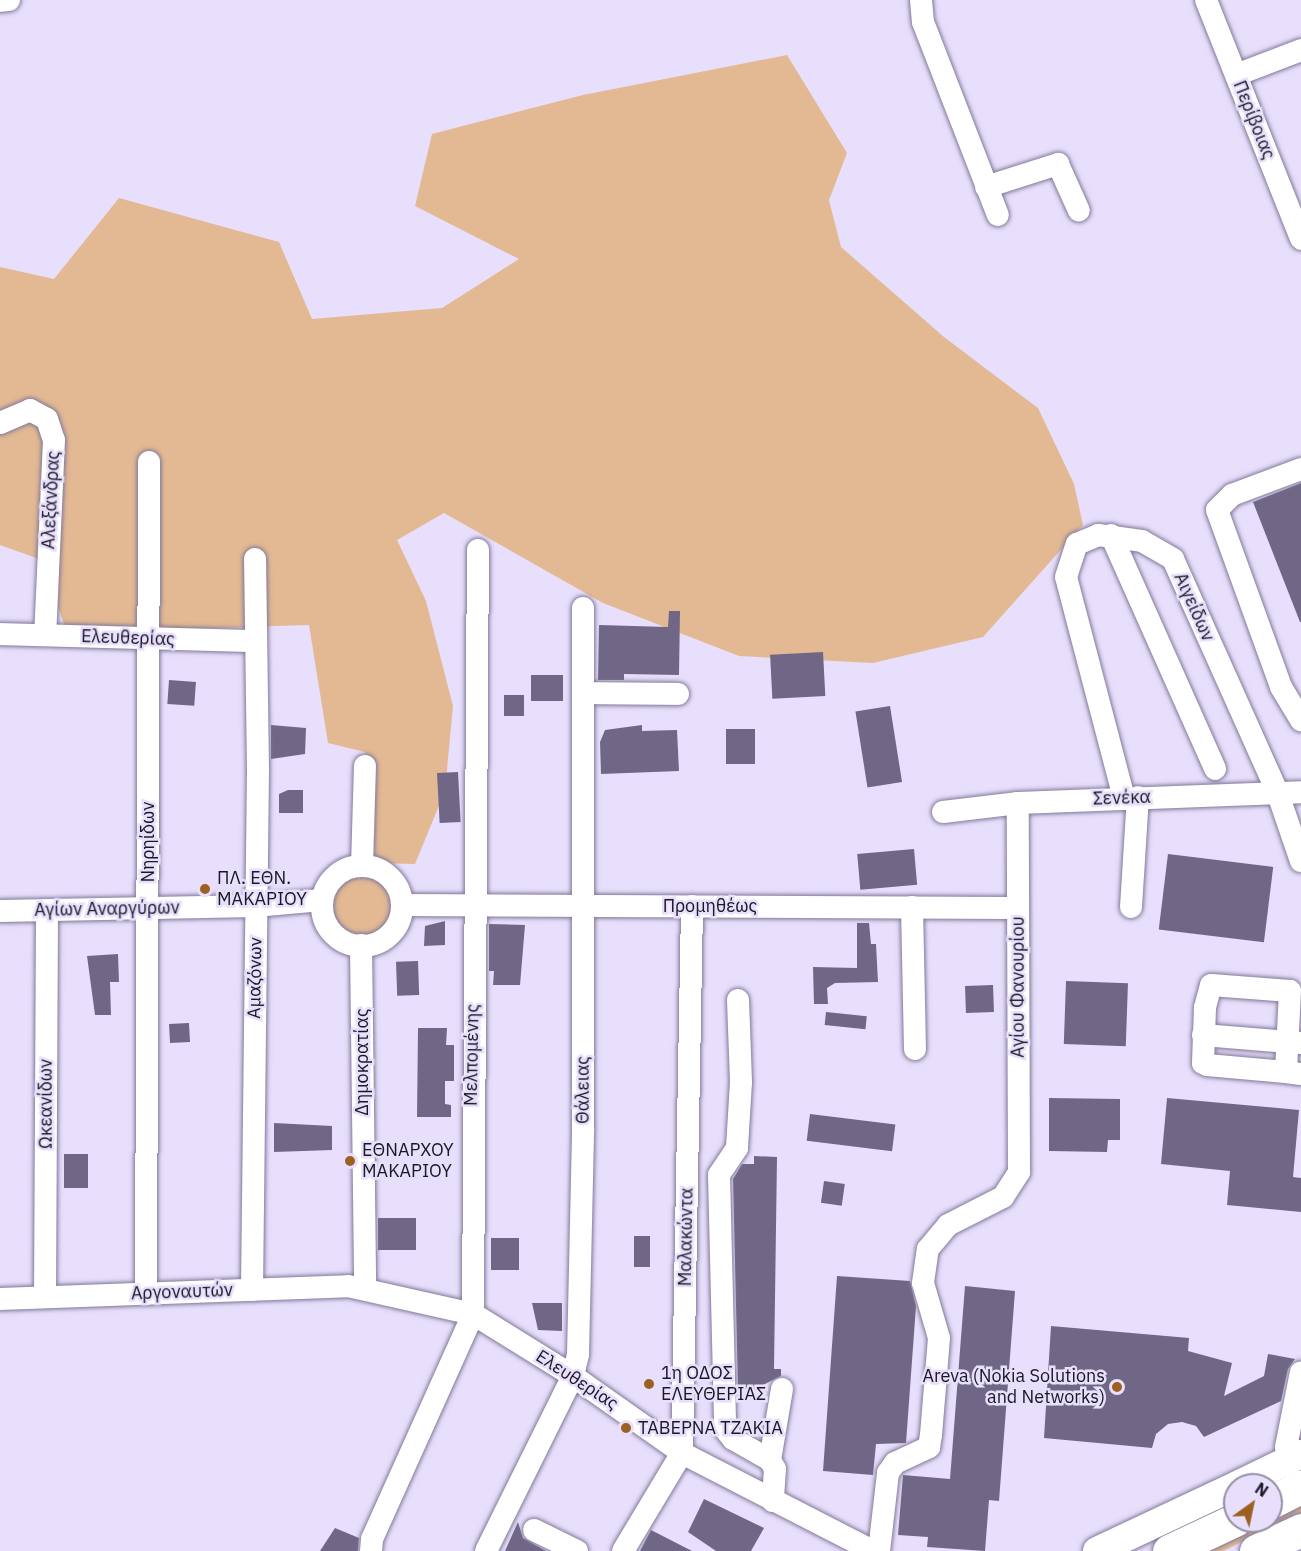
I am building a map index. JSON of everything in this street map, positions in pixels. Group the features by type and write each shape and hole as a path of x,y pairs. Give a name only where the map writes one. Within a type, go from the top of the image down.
{"highway":[{"path":"1283,1484 1299,1461"},
{"path":"1169,1551 1223,1526"},
{"path":"1257,1551 1301,1530"}],"main road":[{"path":"1268,1473 1299,1461"},
{"path":"1097,1551 1223,1491"}],"street":[{"path":"0,1 9,0"},
{"path":"921,0 923,22 998,215"},
{"name":"Περίβοιας","path":"1206,0 1301,239"},
{"path":"1236,75 1301,50"},
{"path":"986,187 1058,164 1079,211"},
{"name":"Αλεξάνδρας","path":"0,423 30,410 47,419 54,440 45,635"},
{"name":"Νηρηίδων","path":"146,1294 149,462"},
{"path":"1301,469 1232,495 1217,510 1281,687 1301,720"},
{"path":"1131,907 1131,797 1066,577 1077,544 1111,535 1215,769"},
{"name":"Αιγείδων","path":"1111,535 1158,548 1173,559 1278,794 1301,861"},
{"name":"Μελπομένης","path":"371,1545 473,1314 478,550"},
{"name":"Αμαζόνων","path":"252,1290 255,559"},
{"name":"Θάλειας","path":"486,1551 573,1376 578,1355 583,1128 583,608"},
{"name":"Ελευθερίας","path":"0,634 256,641"},
{"path":"583,693 678,694"},
{"path":"362,866 365,766"},
{"name":"Σενέκα","path":"943,812 1018,803 1301,792"},
{"name":"Αγίου Φανουρίου","path":"879,1551 888,1473 895,1463 929,1447 931,1435 939,1338 923,1283 928,1250 948,1225 1003,1197 1019,1172 1018,803"},
{"path":"362,866 384,872 393,881 402,905 394,930 384,939 361,945 335,935 322,913 322,900 335,876 362,866"},
{"name":"Αγίων Αναργύρων","path":"0,911 255,906 322,900"},
{"name":"Προμηθέως","path":"402,905 1018,908"},
{"name":"Μαλακώντα","path":"682,1453 692,906"},
{"path":"912,907 915,1049"},
{"name":"Ωκεανίδων","path":"45,1298 47,910"},
{"name":"Δημοκρατίας","path":"361,945 365,1287"},
{"path":"1211,985 1285,988 1292,996 1295,1043 1294,1073 1203,1063 1203,1035 1211,985"},
{"path":"738,1000 741,1082 737,1148 718,1175 725,1430 733,1439 770,1460 775,1470 773,1501"},
{"path":"1203,1035 1295,1043"},
{"name":"Ελευθερίας","path":"365,1287 473,1314 573,1376 682,1453 873,1551"},
{"name":"Αργοναυτών","path":"0,1299 365,1287"},
{"path":"1299,1461 1286,1447 1301,1372"},
{"path":"770,1460 782,1389"},
{"path":"622,1551 682,1453"},
{"path":"534,1530 576,1551"}],"shaded area":[{"path":"787,55 847,153 829,200 841,247 944,337 1038,408 1074,484 1083,525 983,637 873,663 739,656 603,603 444,513 397,540 426,601 453,706 445,791 415,864 375,863 365,752 328,743 309,625 67,633 42,560 0,545 0,267 54,279 119,198 279,242 312,319 442,308 519,259 415,206 432,134 583,95"},
{"path":"362,874 374,876 384,883 391,893 393,905 391,917 384,927 374,934 362,936 350,934 340,927 333,917 331,905 333,893 340,883 350,876"},
{"path":"1301,1505 1301,1513 1283,1522 1283,1514"},
{"path":"1243,1533 1260,1533 1223,1551 1205,1551"}],"building":[{"path":"1301,483 1301,622 1300,622 1253,502"},
{"path":"669,611 680,611 679,675 624,674 624,680 598,680 599,625 668,627"},
{"path":"823,652 825,696 772,699 770,655"},
{"path":"531,675 563,675 563,701 531,701"},
{"path":"169,680 196,682 194,706 167,704"},
{"path":"504,695 524,695 524,716 504,716"},
{"path":"890,706 902,782 867,788 855,711"},
{"path":"271,725 306,728 305,754 271,759"},
{"path":"642,725 642,731 677,730 679,771 601,774 600,742 605,730"},
{"path":"726,729 755,729 755,764 726,764"},
{"path":"458,772 461,822 440,823 437,773"},
{"path":"288,790 303,790 303,813 279,813 279,794"},
{"path":"914,849 917,885 860,890 857,854"},
{"path":"1168,854 1273,867 1264,942 1159,929"},
{"path":"445,921 445,945 424,946 425,926"},
{"path":"857,923 869,923 871,944 876,944 878,982 835,983 827,988 828,1004 814,1004 813,967 857,968"},
{"path":"489,924 525,925 520,985 493,985 494,971 489,971"},
{"path":"118,954 119,982 110,982 111,1015 95,1015 87,956"},
{"path":"418,961 419,995 397,996 396,962"},
{"path":"1066,981 1128,983 1126,1046 1064,1044"},
{"path":"993,985 994,1012 966,1013 965,986"},
{"path":"826,1012 867,1016 865,1029 825,1025"},
{"path":"189,1023 190,1042 170,1043 169,1024"},
{"path":"418,1028 447,1028 446,1045 454,1045 454,1081 445,1081 445,1104 451,1105 451,1117 417,1117"},
{"path":"1049,1098 1120,1099 1120,1140 1108,1140 1107,1152 1049,1151"},
{"path":"1167,1098 1299,1110 1293,1177 1301,1178 1301,1212 1227,1205 1230,1171 1161,1164"},
{"path":"810,1114 895,1124 892,1151 807,1141"},
{"path":"274,1123 332,1126 332,1150 274,1152"},
{"path":"64,1154 88,1154 88,1188 64,1188"},
{"path":"754,1156 777,1157 774,1369 781,1369 781,1376 763,1385 763,1390 738,1390 733,1179 742,1164 754,1164"},
{"path":"824,1181 845,1184 842,1206 821,1203"},
{"path":"378,1218 416,1218 416,1250 378,1250"},
{"path":"634,1236 650,1236 650,1267 634,1267"},
{"path":"491,1238 519,1238 519,1270 491,1270"},
{"path":"837,1276 910,1281 916,1306 906,1443 876,1444 873,1475 823,1471"},
{"path":"965,1286 1015,1291 999,1501 989,1500 985,1551 927,1547 928,1537 898,1535 903,1475 950,1479"},
{"path":"532,1303 562,1303 562,1331 538,1330"},
{"name":"Areva (Nokia Solutions and Networks)","path":"1051,1326 1189,1338 1188,1351 1232,1363 1224,1396 1264,1376 1268,1354 1295,1359 1288,1369 1281,1401 1204,1437 1196,1426 1182,1422 1168,1424 1156,1434 1152,1448 1044,1438"},
{"path":"704,1499 764,1528 751,1551 716,1551 688,1532"},
{"path":"518,1522 523,1538 546,1551 505,1551"},
{"path":"335,1528 359,1538 358,1551 320,1551"},
{"path":"651,1530 692,1551 640,1551"}],"place":[{"name":"ΠΛ. ΕΘΝ. ΜΑΚΑΡΙΟΥ","path":"205,889"},
{"name":"ΕΘΝΑΡΧΟΥ ΜΑΚΑΡΙΟΥ","path":"350,1161"},
{"name":"1η ΟΔΟΣ ΕΛΕΥΘΕΡΙΑΣ","path":"649,1384"},
{"name":"Areva (Nokia Solutions and Networks)","path":"1117,1387"},
{"name":"ΤΑΒΕΡΝΑ ΤΖΑΚΙΑ","path":"626,1428"}]}
